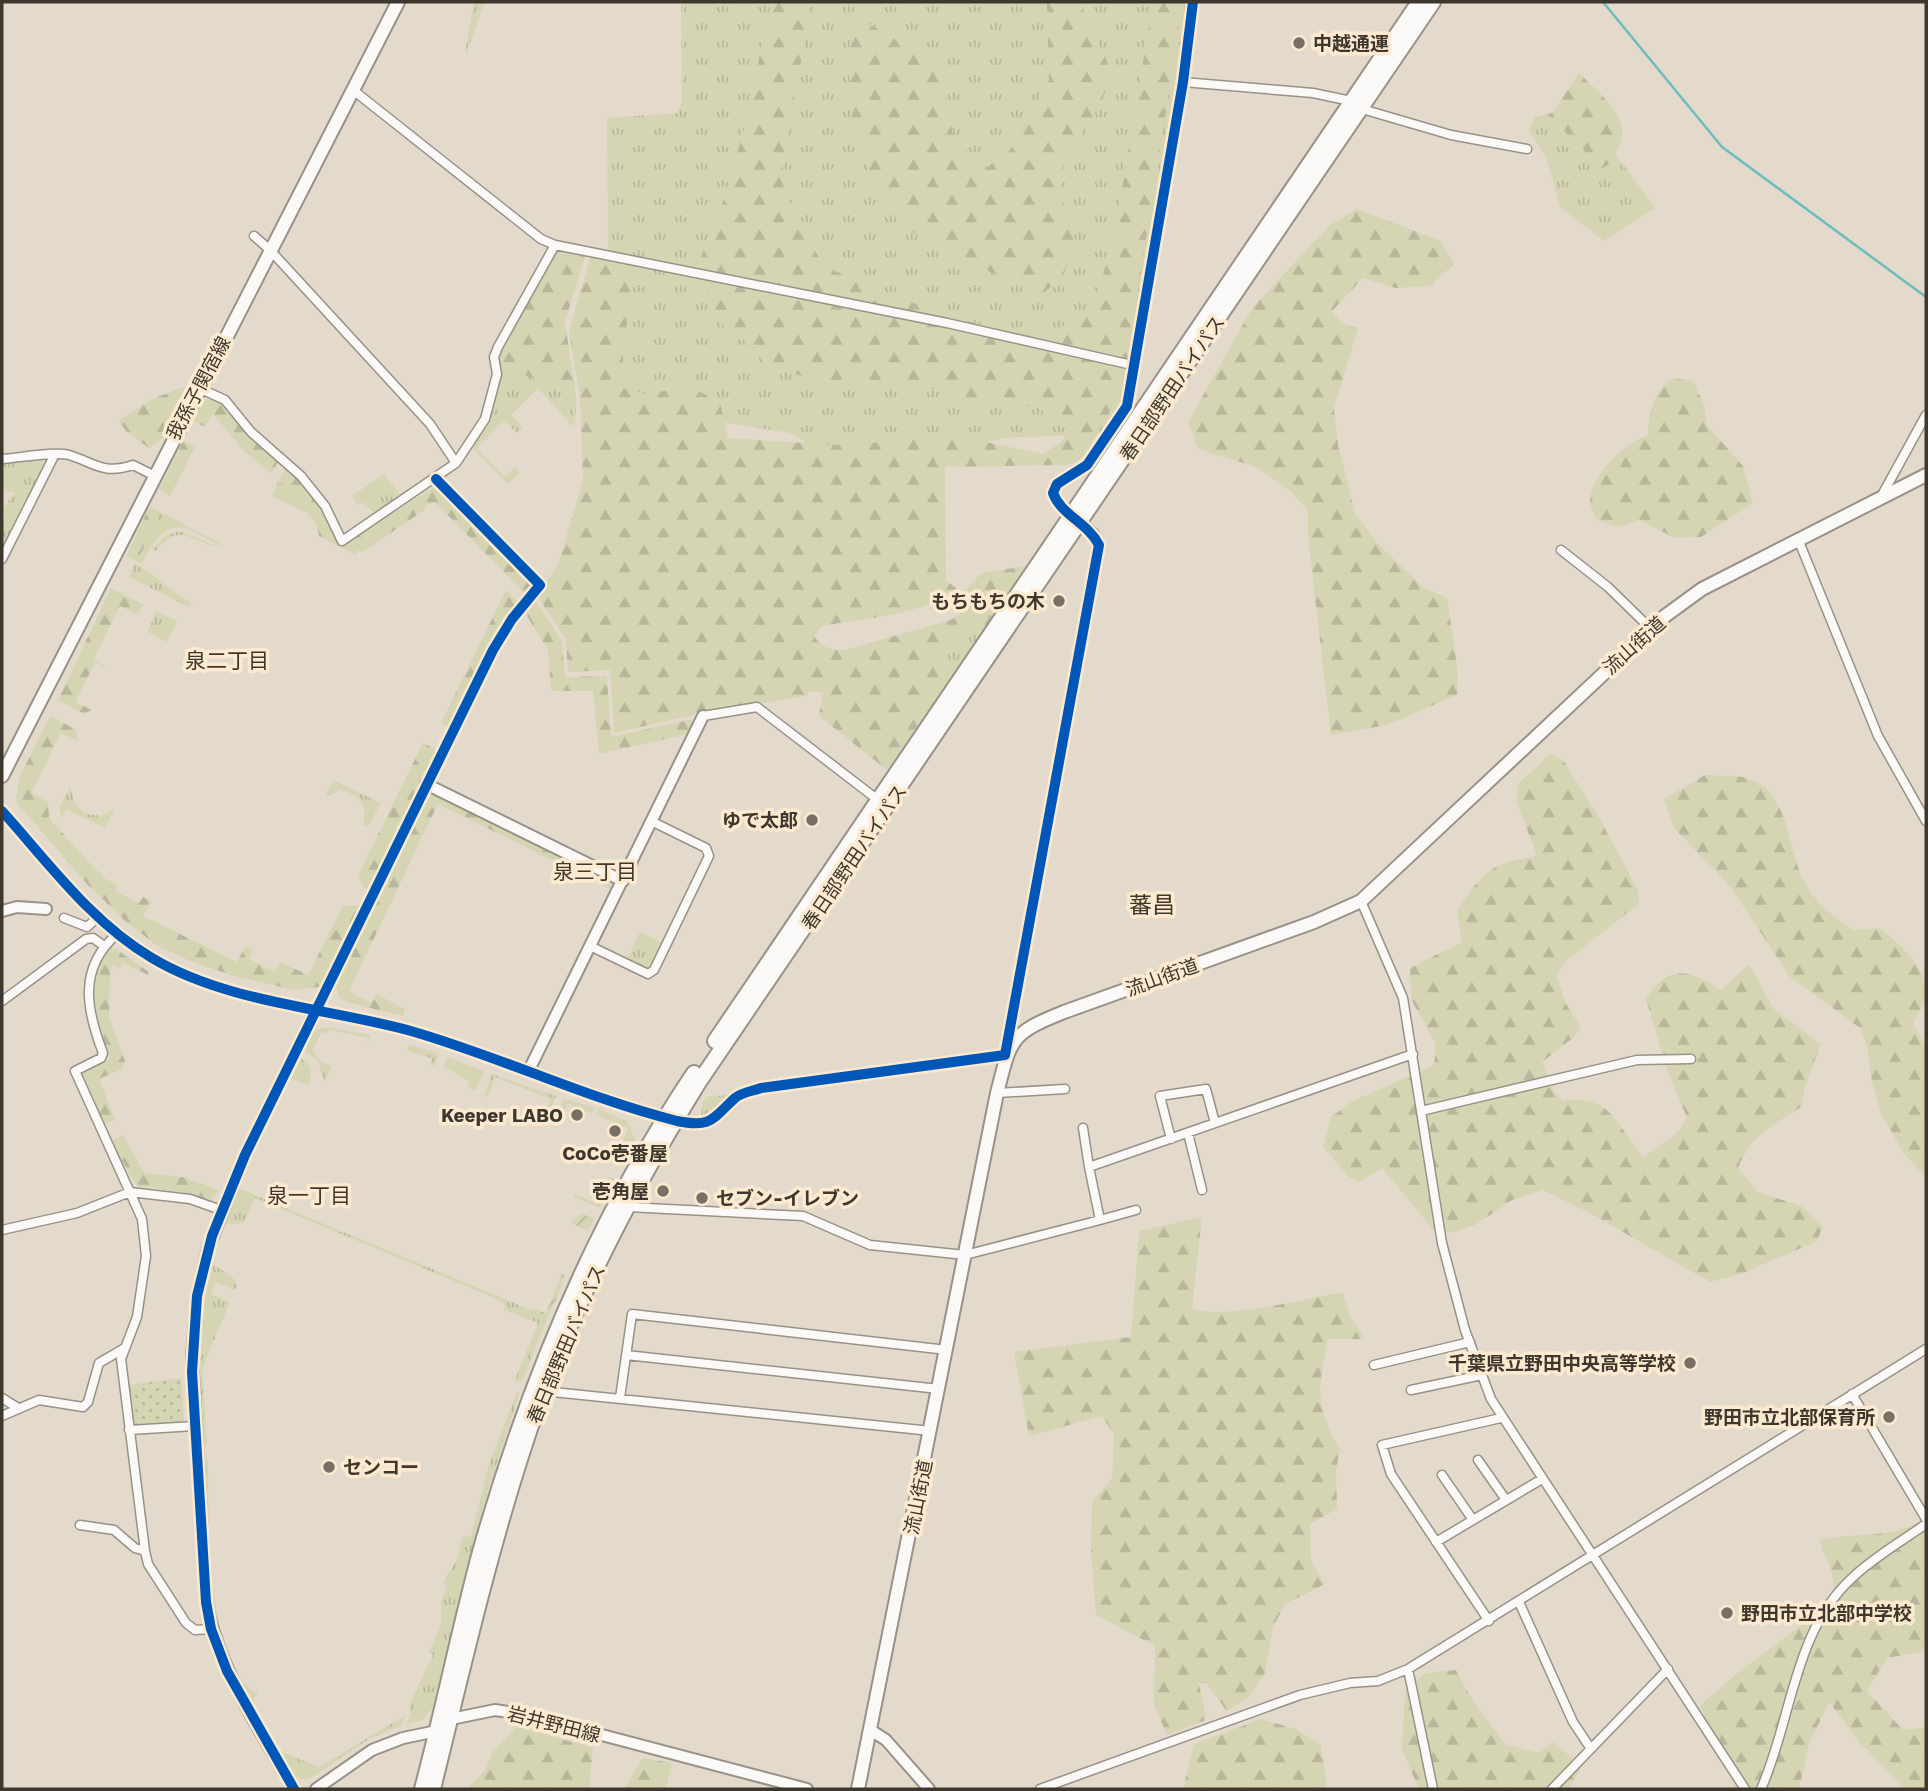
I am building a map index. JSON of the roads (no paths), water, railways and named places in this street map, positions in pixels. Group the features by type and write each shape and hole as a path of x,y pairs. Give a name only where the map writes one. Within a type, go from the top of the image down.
{"highway":[{"name":"春日部野田バイパス","path":"1357,105 1419,2"},
{"name":"春日部野田バイパス","path":"433,1789 522,1451 543,1391 588,1285 670,1120 699,1082 1357,105 1433,2"},
{"name":"春日部野田バイパス","path":"422,1789 480,1552 522,1416 581,1272 670,1120 878,800 1076,519"}],"main road":[{"name":"我孫子関宿線","path":"2,776 153,475 398,2"},
{"name":"流山街道","path":"858,1789 872,1731 997,1093 1006,1055 1013,1039 1042,1021 1314,922 1361,901 1650,628 1702,589 1926,475"}],"street":[{"path":"2,811 98,917 117,934 154,960 195,979 408,1031 670,1120 692,1124 711,1120 726,1110 735,1098 761,1088 1006,1055 1099,545 1093,534 1059,505 1053,493 1054,488 1087,466 1127,406 1183,82 1193,2"},
{"path":"1183,82 1313,93 1451,135 1527,149"},
{"path":"353,90 541,239 555,245 947,323 1132,365"},
{"path":"254,236 270,250 430,424 456,463"},
{"path":"199,388 225,400 251,432 301,475 325,506 342,541 456,463 485,419 497,374 494,357 498,347 555,245"},
{"path":"1881,497 1926,415"},
{"path":"2,458 69,455 96,468 117,469 133,465 153,475"},
{"path":"2,559 54,456"},
{"path":"294,1789 236,1690 211,1629 202,1562 192,1372 194,1318 208,1249 244,1155 497,643 540,585 436,479"},
{"path":"1798,539 1878,736 1926,821"},
{"path":"1561,550 1608,586 1650,628"},
{"path":"529,1070 703,716 757,707 878,800"},
{"path":"426,784 623,881"},
{"path":"590,946 648,974 654,970 709,856 706,848 651,821"},
{"path":"1361,901 1403,998 1443,1243 1470,1342 1501,1418 1745,1789"},
{"path":"2,911 17,907 46,909"},
{"path":"64,918 87,927 98,917"},
{"path":"117,934 104,946 91,967 89,1018 103,1053 101,1058 75,1071 142,1219 146,1256 136,1317 122,1349 121,1359 148,1564 186,1623 195,1630 211,1629"},
{"path":"2,1001 86,939 93,938 104,946"},
{"path":"1090,1167 1413,1054"},
{"path":"1421,1111 1637,1060 1691,1059"},
{"path":"1171,1139 1160,1096 1206,1089 1215,1123"},
{"path":"997,1093 1065,1090"},
{"path":"1083,1128 1100,1220"},
{"path":"1188,1133 1202,1190"},
{"path":"2,1230 77,1213 130,1192 190,1199 221,1210"},
{"path":"628,1207 803,1216 870,1245 965,1255 1136,1210"},
{"path":"620,1398 632,1314 947,1350"},
{"path":"1374,1365 1470,1342"},
{"path":"2,1416 39,1400 54,1401 75,1408 83,1407 88,1402 99,1363 122,1349"},
{"path":"1040,1789 1300,1695 1350,1683 1378,1681 1408,1669 1926,1349"},
{"path":"626,1355 939,1389"},
{"path":"1411,1391 1482,1374"},
{"path":"543,1391 931,1431"},
{"path":"1761,1789 1779,1747 1797,1675 1817,1623 1852,1577 1926,1521 1852,1394"},
{"path":"2,1398 18,1408"},
{"path":"1489,1621 1391,1474 1382,1446 1501,1418"},
{"path":"129,1430 195,1426"},
{"path":"1478,1461 1506,1500"},
{"path":"1441,1475 1473,1520"},
{"path":"1436,1542 1542,1479"},
{"path":"80,1525 114,1530 135,1548 145,1551"},
{"path":"1519,1602 1573,1722 1591,1749"},
{"path":"1408,1669 1433,1789"},
{"path":"1552,1789 1668,1669"},
{"name":"岩井野田線","path":"450,1719 476,1712 508,1711 807,1789"},
{"path":"316,1789 372,1750 404,1738 437,1731 450,1719"},
{"path":"872,1731 886,1740 929,1789"}],"waterway":[{"path":"1603,2 1722,147 1926,297"}],"place":[{"name":"中越通運","path":"1299,43"},
{"name":"もちもちの木","path":"1059,601"},
{"name":"ゆで太郎","path":"812,820"},
{"name":"Keeper LABO","path":"577,1115"},
{"name":"CoCo壱番屋","path":"615,1131"},
{"name":"壱角屋","path":"663,1191"},
{"name":"セブン-イレブン","path":"702,1198"},
{"name":"千葉県立野田中央高等学校","path":"1690,1363"},
{"name":"野田市立北部保育所","path":"1889,1417"},
{"name":"センコー","path":"329,1467"},
{"name":"野田市立北部中学校","path":"1727,1613"}],"district":[{"name":"泉二丁目","path":"227,661"},
{"name":"泉三丁目","path":"595,872"},
{"name":"蕃昌","path":"1152,905"},
{"name":"泉一丁目","path":"309,1196"}]}
